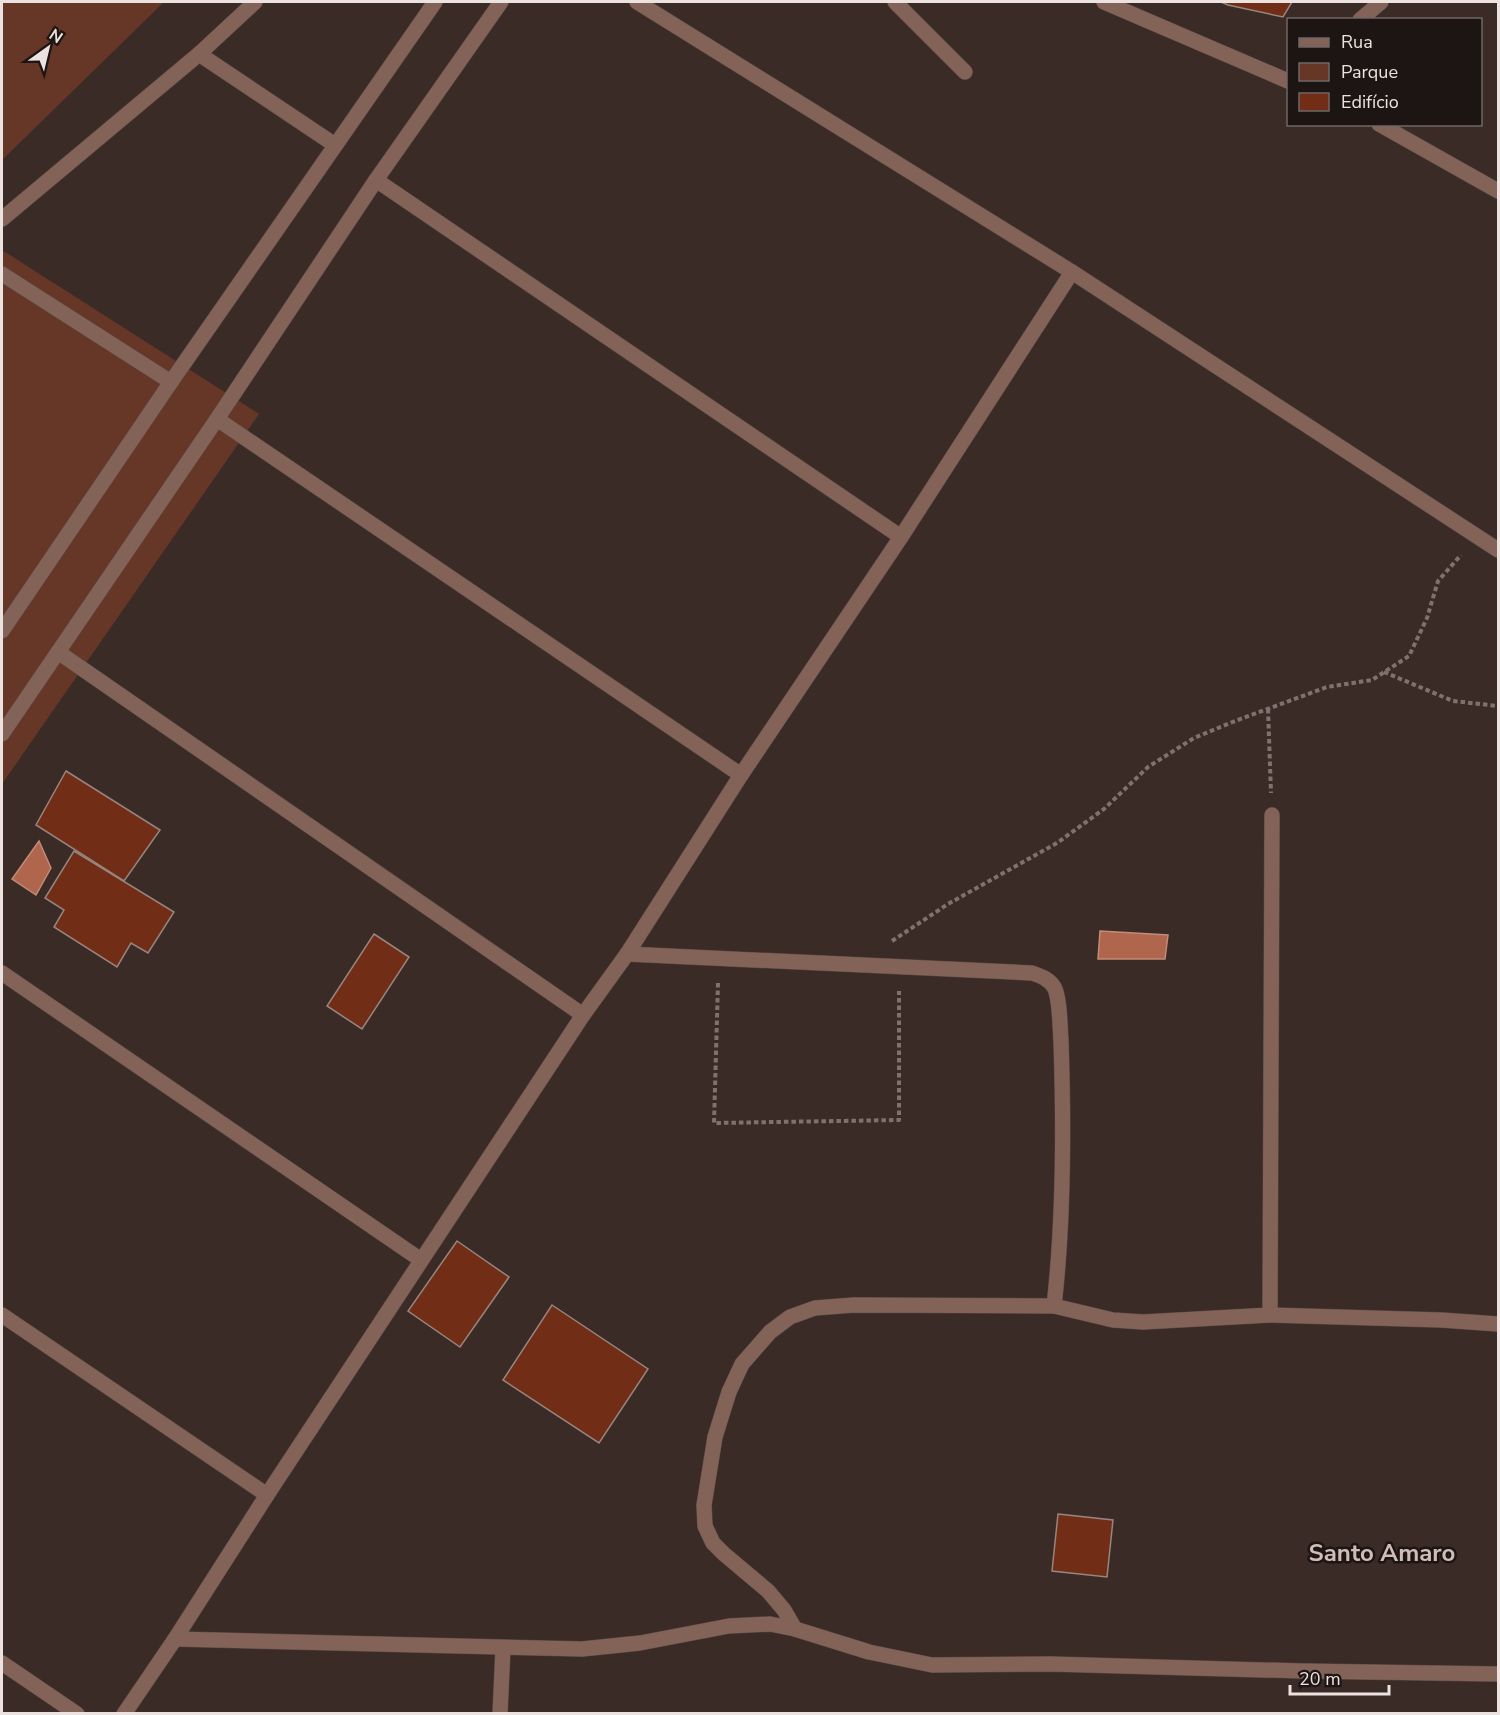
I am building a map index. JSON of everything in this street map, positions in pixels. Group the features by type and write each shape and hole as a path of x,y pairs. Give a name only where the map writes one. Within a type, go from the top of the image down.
{"street":[{"path":"2,219 199,54 255,2"},
{"path":"2,631 171,382 435,2"},
{"path":"2,734 217,419 376,180 501,2"},
{"path":"637,2 1072,272 1498,550"},
{"path":"895,2 965,72"},
{"path":"1104,2 1287,81"},
{"path":"1362,18 1381,2"},
{"path":"199,54 335,145"},
{"path":"1383,126 1498,191"},
{"path":"376,180 901,537"},
{"path":"123,1713 175,1639 421,1260 583,1016 627,954 741,775 901,537 1072,272"},
{"path":"2,274 171,382"},
{"path":"217,419 741,775"},
{"path":"58,652 583,1016"},
{"path":"1270,1315 1272,815"},
{"path":"627,954 1032,972 1046,978 1055,988 1062,1064 1062,1200 1060,1255 1054,1306"},
{"path":"2,973 421,1260"},
{"path":"795,1629 784,1610 768,1591 713,1543 705,1526 704,1505 716,1437 729,1392 742,1364 770,1332 790,1317 815,1308 854,1305 1054,1306 1113,1320 1143,1322 1270,1315 1498,1324"},
{"path":"2,1315 267,1495"},
{"path":"175,1639 582,1649 640,1643 729,1626 770,1624 795,1629 869,1652 932,1665 1051,1664 1498,1674"},
{"path":"500,1713 503,1648"},
{"path":"2,1663 77,1713"}],"path":[{"path":"883,944 893,940 948,904 1057,843 1104,809 1148,767 1194,738 1327,687 1372,680 1409,656 1427,618 1438,581 1477,536"},
{"path":"1384,672 1453,701 1498,706"},
{"path":"1268,709 1272,815"},
{"path":"719,958 714,1123 899,1120 899,966"}],"green space":[{"path":"2,2 164,2 2,160"},
{"path":"2,250 259,414 2,784"}],"shaded area":[{"path":"39,841 51,868 36,895 12,879"},
{"path":"1100,931 1168,935 1165,959 1098,959"}],"building":[{"path":"1221,2 1292,2 1283,17"},
{"path":"66,771 160,830 124,881 36,825"},
{"path":"74,851 174,912 148,953 131,943 117,967 54,927 64,910 45,898"},
{"path":"374,934 409,957 362,1029 327,1006"},
{"path":"457,1241 509,1277 460,1347 408,1311"},
{"path":"552,1305 648,1369 599,1443 503,1380"},
{"path":"1058,1514 1113,1520 1107,1577 1052,1571"}],"district":[{"name":"Santo Amaro","path":"1382,1553"}]}
